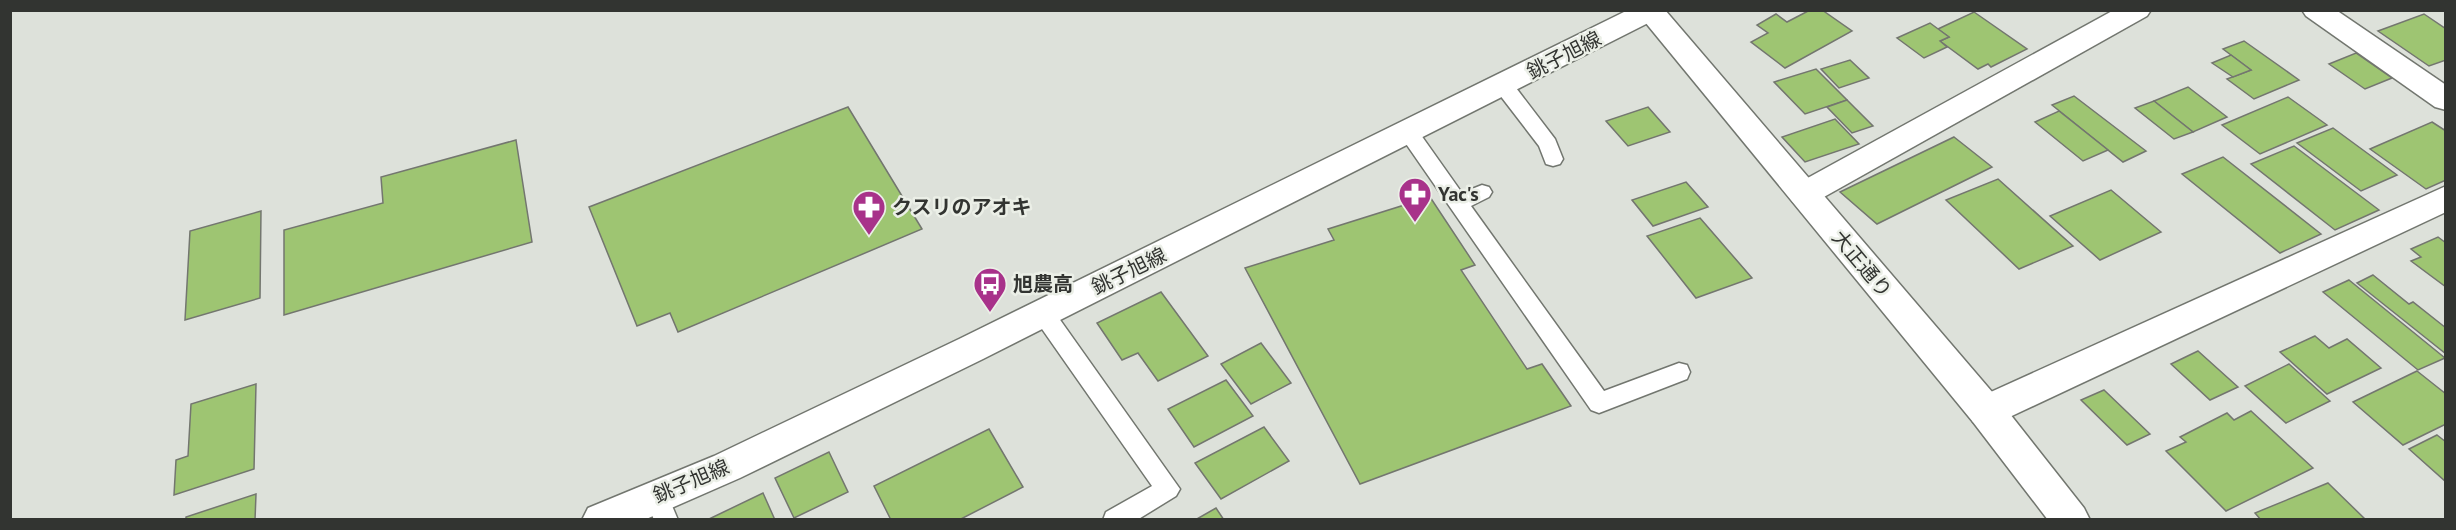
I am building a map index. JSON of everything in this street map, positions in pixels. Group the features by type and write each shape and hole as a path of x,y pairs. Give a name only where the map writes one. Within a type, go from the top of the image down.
{"street":[{"path":"1804,194 2137,10"},
{"path":"2316,10 2445,100"},
{"name":"大正通り","path":"1651,11 1986,411 2071,519"},
{"name":"銚子旭線","path":"601,519 661,508 727,467 1409,133 1651,11"},
{"path":"1986,411 2445,198"}],"lane":[{"path":"1503,85 1548,144 1553,159"},
{"path":"1409,133 1599,403 1679,372"},
{"path":"1458,203 1482,192"},
{"path":"1043,313 1168,489 1114,519"}],"building":[{"path":"1810,10 1822,10 1852,31 1785,68 1751,42 1768,33 1757,25 1776,14 1787,22"},
{"path":"1974,12 2027,49 1991,67 1988,64 1978,69 1940,41 1949,37 1938,29"},
{"path":"2424,14 2446,29 2446,60 2429,66 2378,31"},
{"path":"1930,23 1949,37 1940,41 1947,47 1924,58 1897,38"},
{"path":"2244,41 2299,80 2254,99 2227,79 2251,70 2223,49"},
{"path":"2356,53 2392,78 2365,89 2329,64"},
{"path":"2231,55 2251,70 2233,77 2212,63"},
{"path":"1850,60 1869,78 1839,88 1821,69"},
{"path":"1816,69 1847,100 1805,114 1774,82"},
{"path":"2188,87 2227,117 2193,132 2154,101"},
{"path":"2074,96 2146,151 2123,162 2052,105"},
{"path":"2288,97 2327,125 2260,154 2222,125"},
{"path":"1847,100 1873,126 1852,133 1827,107"},
{"path":"2154,101 2193,132 2174,139 2135,108"},
{"path":"848,107 922,229 678,332 670,313 637,326 589,207"},
{"path":"1648,107 1670,132 1628,146 1606,121"},
{"path":"2059,111 2108,150 2083,161 2035,122"},
{"path":"1835,119 1859,144 1805,162 1782,137"},
{"path":"2432,122 2446,131 2446,180 2426,189 2370,149"},
{"path":"2333,128 2397,175 2361,191 2297,143"},
{"path":"1954,137 1992,167 1877,224 1840,192"},
{"path":"516,140 532,242 284,315 284,230 383,203 381,177"},
{"path":"2294,146 2379,210 2335,230 2251,164"},
{"path":"2223,157 2321,234 2280,253 2182,174"},
{"path":"1998,179 2073,246 2019,269 1946,200"},
{"path":"1686,182 1708,207 1653,226 1632,200"},
{"path":"2111,190 2161,232 2100,260 2050,216"},
{"path":"1430,197 1475,265 1461,270 1527,369 1542,364 1571,406 1360,484 1245,268 1334,240 1328,229"},
{"path":"261,211 260,298 185,320 190,231"},
{"path":"1700,218 1752,278 1696,298 1647,236"},
{"path":"2438,237 2446,243 2446,287 2411,261 2421,257 2411,249"},
{"path":"2373,275 2409,304 2413,302 2446,328 2446,354 2357,283"},
{"path":"2349,280 2445,358 2418,370 2323,292"},
{"path":"1161,292 1208,356 1158,381 1138,353 1122,360 1097,323"},
{"path":"2315,336 2329,348 2347,339 2381,368 2327,394 2280,352"},
{"path":"1261,343 1291,383 1251,404 1221,364"},
{"path":"2198,351 2238,387 2210,400 2171,364"},
{"path":"2289,364 2330,401 2286,423 2245,386"},
{"path":"2417,371 2446,394 2446,424 2403,445 2353,402"},
{"path":"1226,380 1253,416 1194,447 1168,409"},
{"path":"256,384 254,469 174,495 176,460 188,456 191,404"},
{"path":"2104,390 2150,434 2127,445 2081,400"},
{"path":"2251,411 2313,468 2226,511 2166,451 2186,442 2180,437 2227,413 2234,420"},
{"path":"1264,427 1289,461 1221,499 1195,463"},
{"path":"989,429 1023,487 959,520 891,520 874,486"},
{"path":"2437,435 2446,442 2445,481 2409,449"},
{"path":"829,452 848,492 794,518 775,478"},
{"path":"2328,483 2366,520 2261,520 2255,513"},
{"path":"763,493 775,520 707,520"},
{"path":"256,494 255,520 186,520 186,517"},
{"path":"1216,508 1224,520 1195,520"}],"place":[{"name":"Yac's","path":"1415,223"},
{"name":"クスリのアオキ","path":"869,236"},
{"name":"旭農高","path":"990,313"}]}
